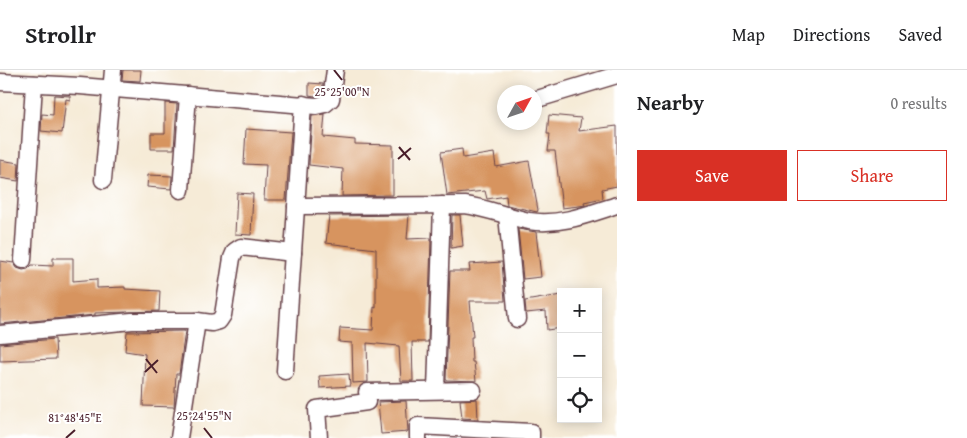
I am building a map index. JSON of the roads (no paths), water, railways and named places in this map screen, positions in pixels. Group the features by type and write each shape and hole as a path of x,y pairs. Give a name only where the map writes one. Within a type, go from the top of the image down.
{"street":[{"path":"103,180 113,70"},
{"path":"9,78 34,84 316,106 325,104 331,99 335,70"},
{"path":"542,98 617,75"},
{"path":"23,260 34,84"},
{"path":"181,190 188,95"},
{"path":"285,371 303,104"},
{"path":"436,390 442,205"},
{"path":"296,206 465,205 484,208 530,221 551,222 571,219 617,205"},
{"path":"507,216 517,319"},
{"path":"0,334 132,321 197,321 212,323 220,321 223,315 234,251 241,247 293,252"},
{"path":"179,438 197,321"},
{"path":"318,438 317,409 367,397 436,390 473,390"},
{"path":"418,438 418,426 531,432 531,438"}]}
